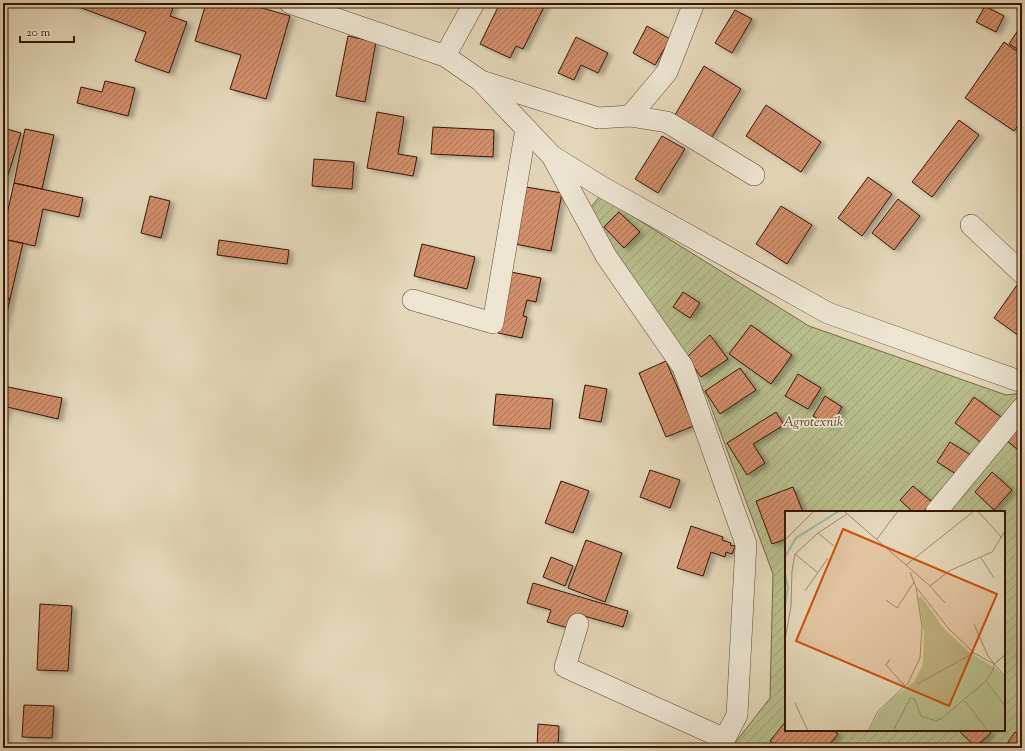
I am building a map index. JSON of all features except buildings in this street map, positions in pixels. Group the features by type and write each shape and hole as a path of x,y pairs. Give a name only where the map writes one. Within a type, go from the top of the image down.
{"street":[{"path":"290,3 445,56 482,81 552,156 602,187 828,312 1022,382"},
{"path":"445,56 474,3"},
{"path":"630,116 667,72 694,3"},
{"path":"482,81 598,118 630,116 667,122 754,175"},
{"path":"413,300 493,323 526,129"},
{"path":"552,156 606,256 683,367 746,544 737,715 722,744 565,667 578,624"},
{"path":"971,225 1022,273"},
{"path":"937,511 1022,408"}],"green space":[{"name":"Agrotexnik","path":"600,196 809,326 1006,395 1022,393 1022,748 731,748 770,698 773,574 707,396 587,212"}]}
